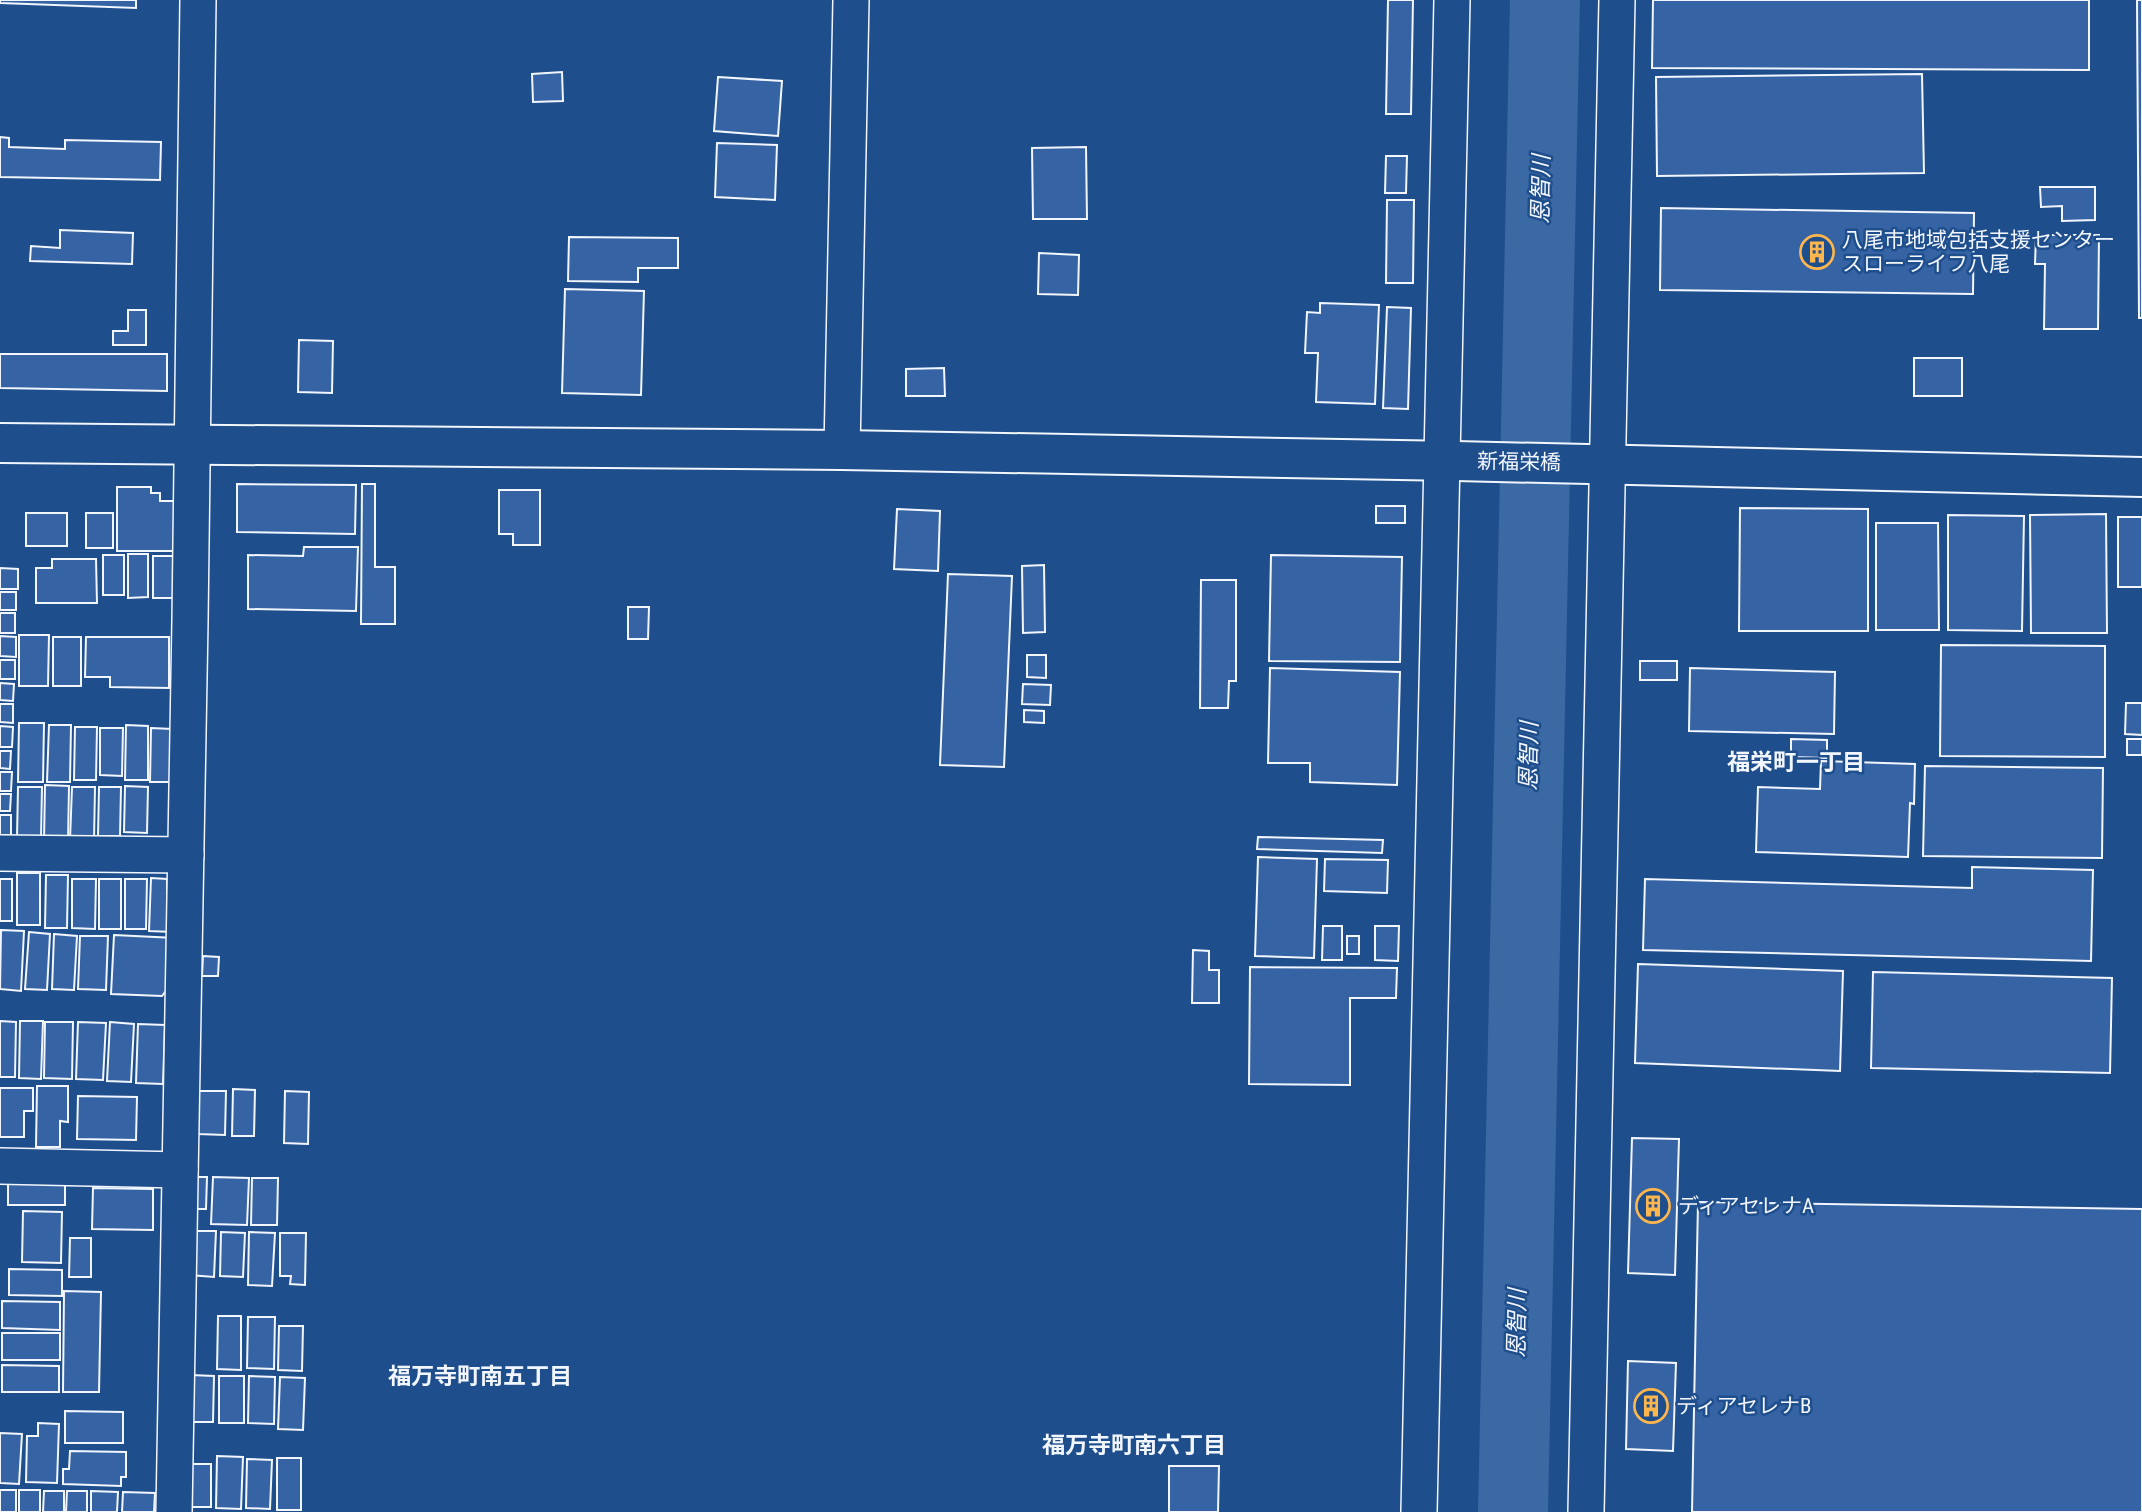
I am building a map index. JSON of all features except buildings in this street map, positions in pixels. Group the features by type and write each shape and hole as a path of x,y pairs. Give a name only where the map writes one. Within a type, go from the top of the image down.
{"street":[{"path":"174,1512 198,0"},
{"path":"842,450 851,0"},
{"path":"1419,1512 1449,461 1452,0"},
{"path":"1586,1512 1595,464 1617,0"},
{"name":"新福栄橋","path":"0,443 842,450 2142,477"},
{"path":"0,853 186,855"},
{"path":"0,1166 180,1170"}],"waterway":[{"name":"恩智川","path":"1513,1512 1545,0"}],"place":[{"name":"八尾市地域包括支援センター スローライフ八尾","path":"1817,252"},
{"name":"ディアセレナA","path":"1653,1206"},
{"name":"ディアセレナB","path":"1651,1406"}],"district":[{"name":"福栄町一丁目","path":"1796,762"},
{"name":"福万寺町南五丁目","path":"480,1376"},
{"name":"福万寺町南六丁目","path":"1134,1445"}]}
